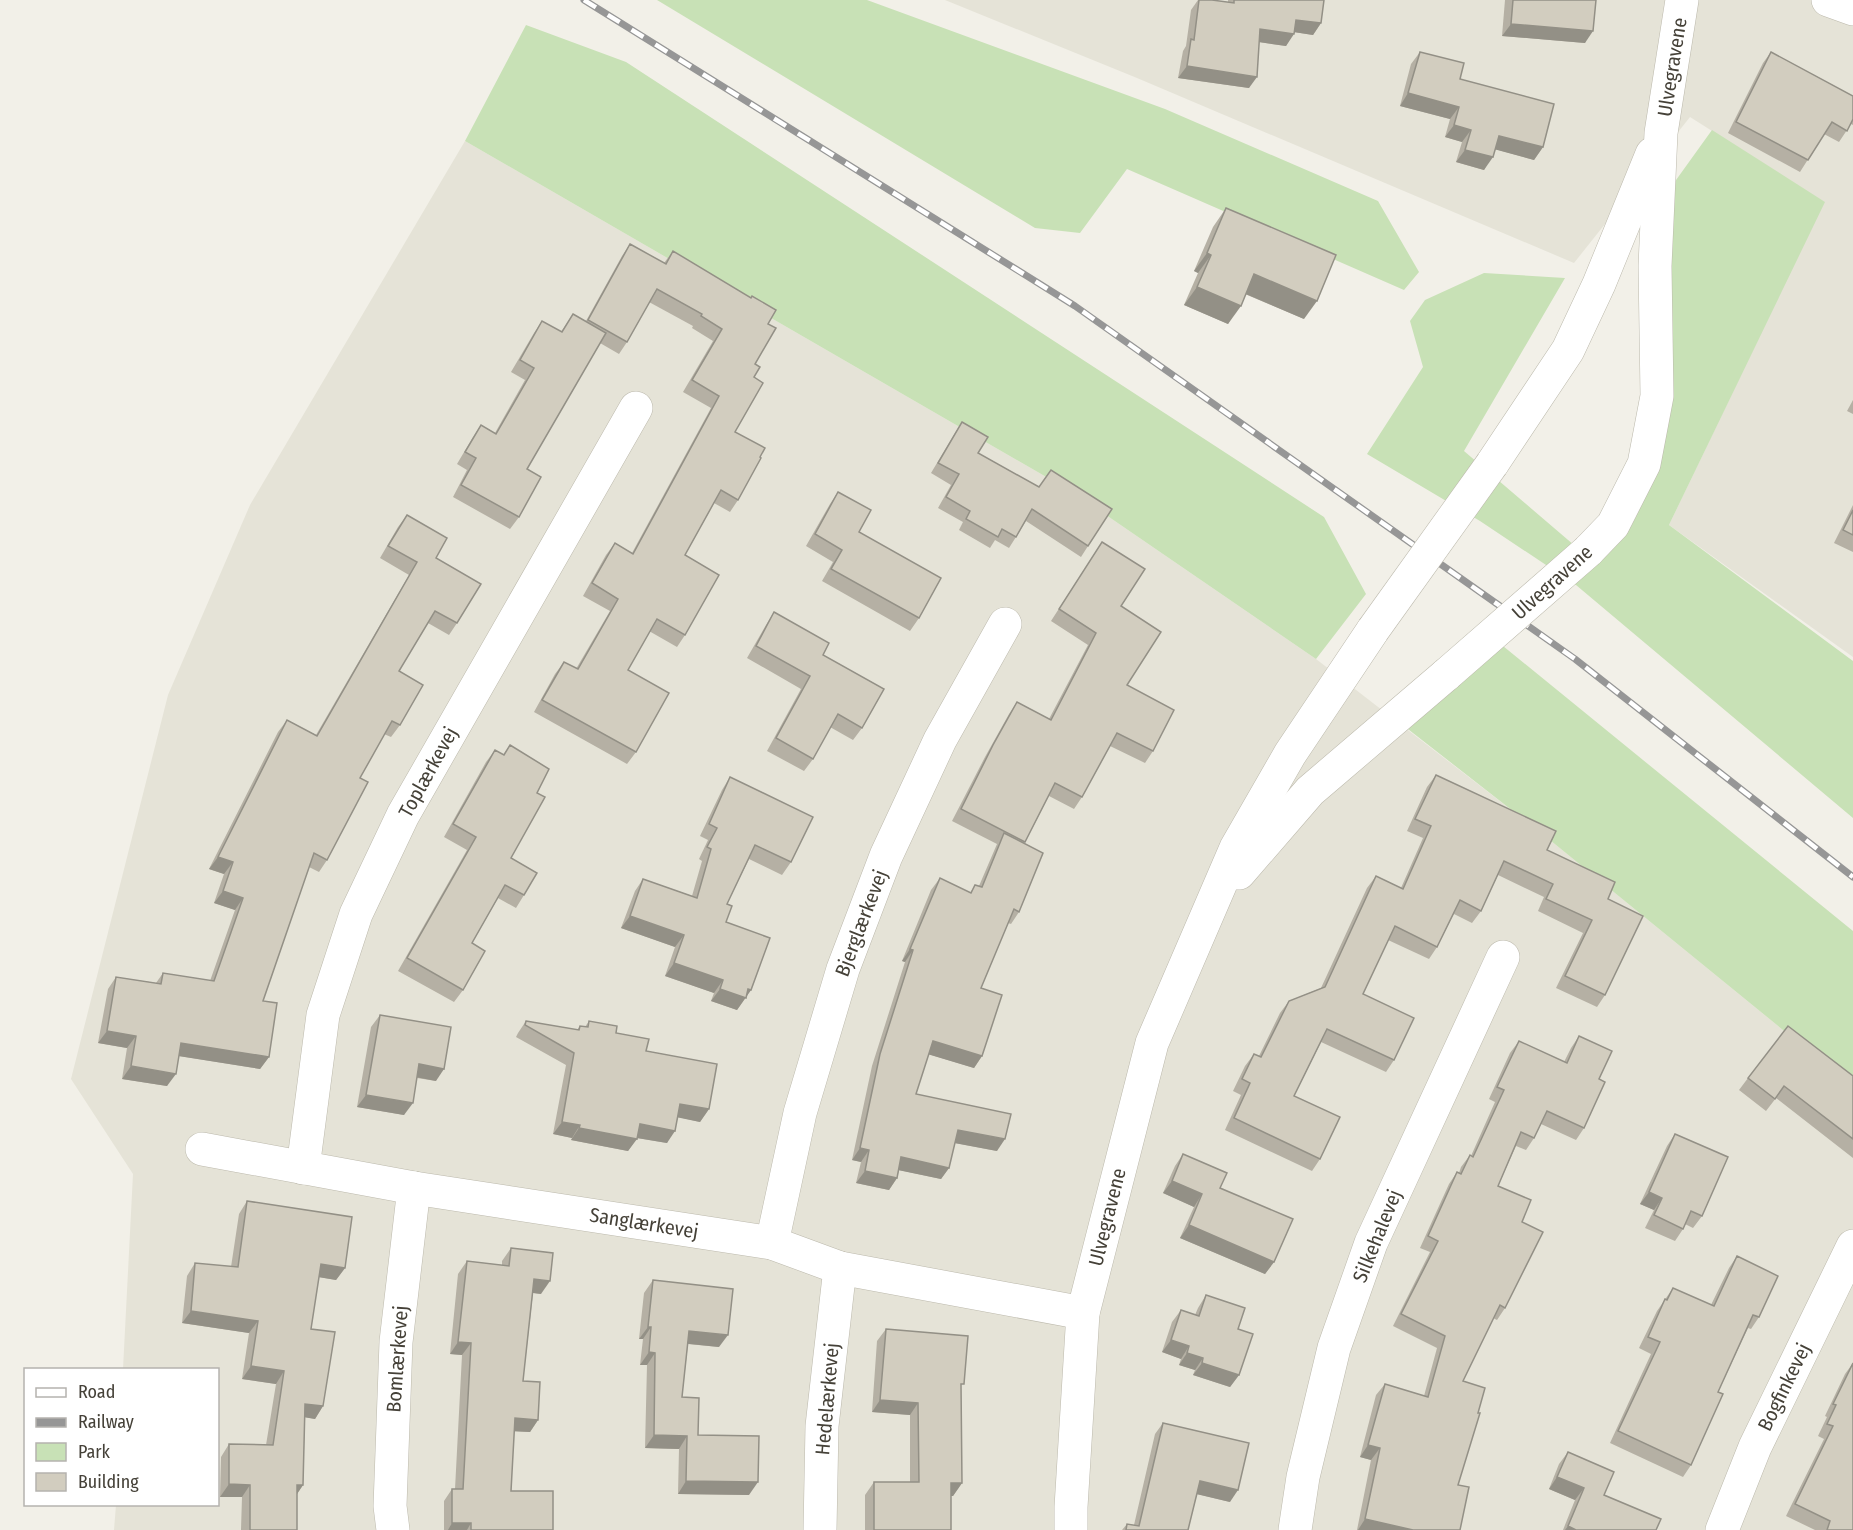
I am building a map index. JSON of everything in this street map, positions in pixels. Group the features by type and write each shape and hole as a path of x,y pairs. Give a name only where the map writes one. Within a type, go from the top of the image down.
{"street":[{"name":"Ulvegravene","path":"1206,917 1248,861 1310,790 1588,551 1613,525 1644,464 1657,396 1655,266 1661,133 1682,0"},
{"path":"1828,0 1853,9"},
{"name":"Ulvegravene","path":"1071,1530 1083,1313 1152,1042 1241,838 1290,754 1373,630 1492,464 1568,350 1599,284 1661,133"},
{"name":"Toplærkevej","path":"303,1168 323,1015 356,914 403,815 636,408"},
{"name":"Bjerglærkevej","path":"772,1243 800,1113 843,969 886,856 935,751 1005,624"},
{"name":"Silkehalevej","path":"1295,1530 1303,1477 1334,1348 1371,1243 1503,957"},
{"name":"Sanglærkevej","path":"202,1149 414,1188 772,1243 840,1268 1083,1313"},
{"name":"Bomlærkevej","path":"393,1530 390,1506 396,1342 414,1188"},
{"name":"Bogfinkevej","path":"1722,1530 1755,1447 1852,1246"},
{"name":"Hedelærkevej","path":"820,1530 822,1426 840,1268"}],"shaded area":[{"path":"945,0 1853,0 1853,657 1669,525 1824,202 1690,117 1574,263 1137,78"},
{"path":"465,141 1074,493 1316,659 1545,836 1853,1087 1853,1530 114,1530 116,1506 219,1506 219,1368 123,1368 133,1174 71,1079 168,695 250,505"}],"green space":[{"path":"657,0 867,0 1165,109 1378,201 1419,272 1404,290 1127,169 1080,233 1035,228"},
{"path":"526,25 626,62 1324,517 1366,594 1316,659 1074,493 465,141"},
{"path":"1712,130 1825,202 1669,525 1853,661 1853,818 1576,585 1480,521 1367,454 1423,367 1410,321 1425,300 1484,273 1565,278 1464,451 1595,563 1636,517 1671,187"},
{"path":"1503,646 1853,931 1853,1087 1545,836 1404,726"}],"building":[{"path":"1199,0 1234,3 1234,0 1324,0 1321,23 1296,20 1294,34 1260,29 1257,77 1187,66 1191,39 1194,40"},
{"path":"1513,0 1596,0 1593,31 1511,24"},
{"path":"1420,52 1464,63 1460,79 1554,104 1543,147 1499,136 1493,157 1465,150 1471,130 1454,125 1459,107 1408,93"},
{"path":"1771,52 1853,96 1853,119 1847,131 1832,122 1808,160 1736,122"},
{"path":"1226,208 1336,255 1317,301 1254,274 1241,306 1197,287 1211,255 1207,253"},
{"path":"630,244 666,264 673,251 751,298 752,296 776,310 768,324 776,328 755,364 760,367 754,377 763,383 735,432 765,448 738,500 721,490 685,555 719,575 685,635 657,619 628,670 669,693 636,752 542,700 564,662 578,669 618,599 592,583 615,543 633,554 719,396 692,380 722,329 701,316 702,314 657,289 627,342 588,320"},
{"path":"573,314 606,333 527,469 541,477 519,517 461,485 476,458 465,452 481,425 496,434 534,368 520,360 542,321 562,332"},
{"path":"962,422 988,437 978,453 1039,487 1051,470 1112,509 1088,546 1032,509 1016,537 1002,529 998,537 966,519 970,511 946,497 959,474 938,463"},
{"path":"838,492 871,510 859,532 941,578 919,618 831,569 842,550 815,534"},
{"path":"1853,510 1853,535 1843,530"},
{"path":"407,515 447,538 436,558 481,584 457,623 435,611 399,671 423,685 400,725 392,721 360,778 368,782 327,860 314,853 263,1001 277,1003 269,1057 181,1043 176,1074 131,1066 136,1036 107,1031 116,977 161,984 163,973 214,981 243,898 223,891 233,862 218,857 287,720 317,736 417,562 388,546"},
{"path":"1102,542 1145,569 1121,606 1161,632 1127,685 1174,710 1153,751 1117,733 1082,797 1055,783 1025,842 961,809 1017,702 1051,720 1096,633 1059,609"},
{"path":"774,612 829,643 823,655 884,689 862,728 838,714 813,759 776,738 810,676 756,646"},
{"path":"510,745 549,769 537,793 545,797 511,858 537,873 524,895 505,885 472,943 485,951 463,990 407,958 476,837 453,824 495,750 504,755"},
{"path":"1436,775 1556,831 1547,850 1615,882 1608,899 1643,916 1605,995 1565,976 1592,920 1546,899 1553,884 1504,861 1481,911 1460,900 1437,947 1395,926 1363,994 1414,1018 1394,1060 1327,1029 1294,1096 1340,1117 1320,1159 1234,1118 1250,1083 1242,1079 1254,1054 1261,1057 1289,1001 1325,987 1376,876 1403,889 1431,826 1415,819"},
{"path":"730,777 813,817 791,862 755,845 727,904 732,906 726,922 770,938 746,998 720,989 723,980 674,963 684,935 630,916 643,879 697,898 711,849 707,847 717,828 709,824"},
{"path":"1004,833 1043,853 1019,912 1014,909 981,988 1002,995 982,1056 933,1041 916,1094 1011,1114 1005,1139 958,1130 949,1168 901,1157 897,1178 865,1171 869,1150 860,1148 880,1054 913,950 910,949 940,878 971,893 975,885 982,887"},
{"path":"380,1015 451,1027 444,1069 419,1064 413,1103 366,1095"},
{"path":"526,1021 579,1030 580,1026 588,1027 589,1021 617,1026 616,1033 649,1039 646,1051 717,1064 709,1109 680,1104 675,1131 640,1124 637,1139 579,1128 580,1125 562,1122 574,1053 525,1025"},
{"path":"1788,1026 1853,1076 1853,1139 1784,1086 1775,1099 1748,1078"},
{"path":"1579,1036 1612,1051 1599,1079 1605,1082 1584,1128 1547,1111 1534,1138 1521,1132 1498,1186 1531,1200 1522,1222 1543,1232 1505,1308 1500,1305 1463,1381 1485,1388 1478,1413 1480,1413 1458,1485 1469,1487 1460,1530 1413,1530 1365,1519 1380,1448 1368,1445 1385,1384 1428,1397 1445,1336 1401,1314 1438,1241 1428,1236 1457,1172 1461,1174 1470,1155 1473,1157 1504,1090 1497,1087 1519,1041 1567,1063"},
{"path":"1675,1134 1728,1157 1702,1216 1691,1211 1683,1229 1654,1215 1662,1198 1649,1192"},
{"path":"1183,1154 1227,1173 1220,1188 1293,1219 1274,1262 1189,1225 1202,1194 1172,1181"},
{"path":"247,1201 352,1217 345,1268 321,1264 311,1329 335,1332 323,1406 305,1404 303,1485 297,1485 297,1530 250,1530 250,1485 229,1484 229,1444 273,1445 284,1371 251,1366 258,1321 191,1311 195,1263 238,1267"},
{"path":"511,1248 553,1253 550,1281 534,1279 523,1381 540,1382 538,1420 515,1418 511,1491 553,1491 553,1530 471,1530 471,1523 452,1523 452,1489 463,1489 471,1343 458,1342 467,1261 509,1266"},
{"path":"1737,1256 1778,1276 1759,1317 1753,1315 1718,1392 1723,1394 1691,1465 1618,1431 1660,1342 1648,1337 1665,1299 1667,1300 1673,1288 1714,1306"},
{"path":"653,1280 733,1289 728,1335 689,1331 682,1397 699,1398 698,1435 759,1436 758,1482 686,1481 687,1436 654,1435 655,1353 649,1352 651,1327 648,1327"},
{"path":"1206,1295 1245,1308 1238,1329 1253,1334 1239,1375 1202,1363 1203,1358 1187,1353 1189,1346 1171,1340 1181,1310 1199,1316"},
{"path":"886,1329 968,1336 964,1384 961,1384 962,1483 951,1483 951,1530 874,1530 874,1482 919,1482 918,1403 880,1400"},
{"path":"1853,1363 1853,1530 1827,1530 1830,1521 1795,1504 1833,1426 1827,1424 1836,1405 1833,1404"},
{"path":"1163,1423 1249,1443 1238,1490 1200,1481 1188,1530 1126,1530 1127,1524 1139,1526"},
{"path":"1568,1452 1614,1472 1604,1495 1661,1519 1656,1530 1576,1530 1568,1526 1584,1488 1557,1477"}],"railway":[{"path":"584,0 1075,306 1575,659 1853,877"}]}
